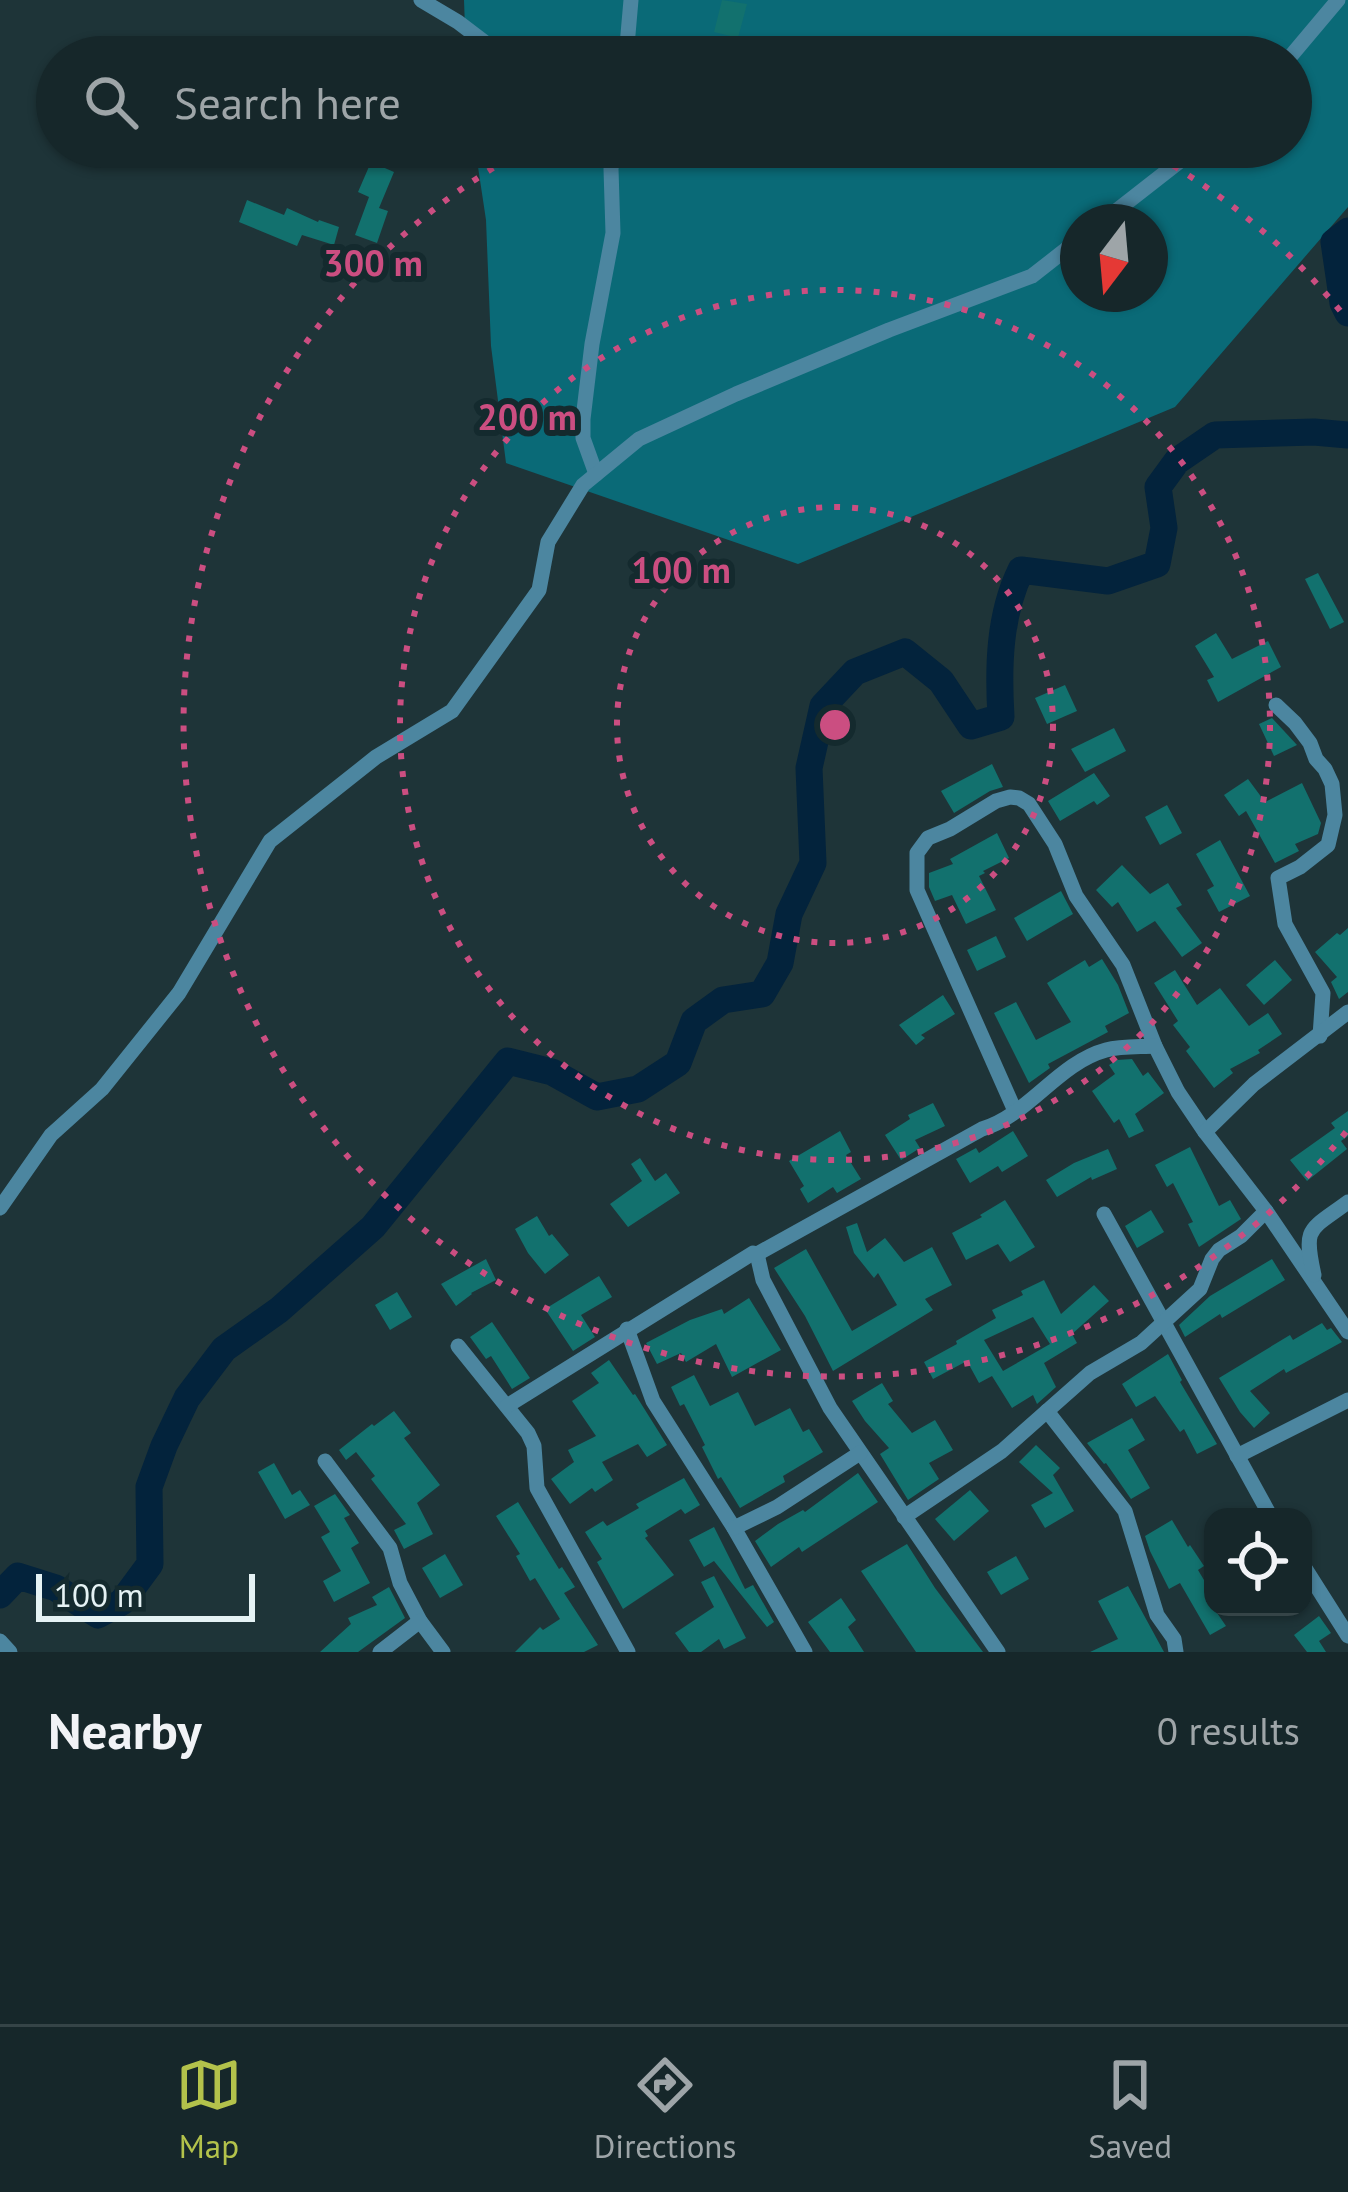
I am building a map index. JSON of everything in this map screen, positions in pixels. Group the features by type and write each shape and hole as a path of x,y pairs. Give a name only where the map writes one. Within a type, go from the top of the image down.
{"street":[{"path":"421,0 476,36"},
{"path":"628,36 631,0"},
{"path":"1308,36 1339,0"},
{"path":"596,474 583,438 583,419 614,233 611,168"},
{"path":"1125,204 1171,168"},
{"path":"0,1208 51,1135 102,1089 178,993 270,841 376,757 452,711 539,590 548,542 583,485 639,439 780,375 1032,276 1060,254"},
{"path":"1276,705 1310,743 1332,784 1335,814 1328,845 1278,878 1285,924 1323,993 1320,1036"},
{"path":"1015,1111 917,890 917,853 928,838 1010,797 1029,804 1055,844 1076,896 1131,981 1178,1092 1348,1333"},
{"path":"1205,1132 1254,1084 1348,1012"},
{"path":"506,1406 753,1253 1007,1119 1086,1058 1108,1049 1155,1046"},
{"path":"1316,1284 1307,1237 1348,1202"},
{"path":"904,1517 1002,1451 1090,1373 1141,1343 1200,1289 1219,1250 1266,1211"},
{"path":"1104,1214 1266,1508"},
{"path":"757,1254 763,1280 830,1408 998,1652"},
{"path":"626,1330 653,1401 806,1652"},
{"path":"458,1346 528,1432 535,1446 537,1488 628,1652"},
{"path":"1237,1456 1348,1400"},
{"path":"1047,1411 1125,1511 1157,1615 1174,1639 1176,1652"},
{"path":"734,1528 777,1507 860,1453"},
{"path":"325,1461 390,1548 400,1583 443,1652"},
{"path":"1312,1579 1348,1636"},
{"path":"380,1652 420,1621"},
{"path":"0,1641 10,1652"}],"shaded area":[{"path":"464,0 1348,0 1348,207 1175,407 798,564 506,463 491,346 486,220 478,168 1312,168 1312,36 465,36"}],"building":[{"path":"722,0 747,4 739,36 714,32"},
{"path":"368,168 394,172 379,208 388,211 377,243 355,235 369,197 358,192"},
{"path":"247,200 284,215 287,208 339,227 334,245 302,235 297,246 239,222"},
{"path":"1318,573 1344,622 1330,629 1305,579"},
{"path":"1216,633 1232,659 1268,641 1281,667 1218,702 1207,680 1214,677 1195,646"},
{"path":"1065,685 1077,711 1047,724 1035,698"},
{"path":"1272,718 1297,745 1274,756 1259,724"},
{"path":"1114,728 1126,751 1085,772 1071,749"},
{"path":"992,764 1003,787 954,813 941,791"},
{"path":"1094,773 1110,796 1060,821 1048,801"},
{"path":"1248,779 1265,802 1302,783 1321,823 1318,834 1295,844 1299,851 1275,863 1246,811 1239,816 1224,795"},
{"path":"1167,805 1182,833 1160,845 1145,817"},
{"path":"997,833 1009,858 979,876 996,910 966,924 952,895 935,901 929,873 953,864 950,859"},
{"path":"1220,840 1250,896 1219,912 1207,890 1214,886 1196,854"},
{"path":"1122,865 1150,894 1168,883 1182,905 1176,908 1202,943 1182,957 1155,921 1137,932 1118,902 1112,907 1096,890"},
{"path":"1061,891 1073,914 1027,941 1014,918"},
{"path":"1348,928 1348,992 1339,999 1331,982 1337,977 1315,952"},
{"path":"996,936 1006,957 977,971 967,950"},
{"path":"1102,959 1129,1013 1105,1026 1108,1032 1048,1064 1050,1068 1029,1083 994,1013 1016,1002 1036,1040 1071,1022 1047,983 1085,960 1089,967"},
{"path":"1275,960 1292,980 1264,1005 1246,985"},
{"path":"1175,970 1197,1005 1220,988 1249,1026 1268,1013 1282,1034 1230,1069 1233,1073 1214,1088 1186,1051 1190,1047 1173,1025 1178,1021 1154,983"},
{"path":"943,995 955,1014 921,1035 925,1038 916,1045 899,1025"},
{"path":"1132,1059 1143,1076 1148,1072 1164,1093 1135,1114 1144,1131 1129,1138 1119,1119 1114,1123 1092,1091 1115,1074 1109,1065"},
{"path":"933,1103 945,1126 915,1140 920,1148 901,1160 885,1135 910,1119 908,1115"},
{"path":"1348,1111 1348,1136 1341,1141 1347,1149 1307,1181 1290,1160 1335,1128 1331,1123"},
{"path":"840,1131 851,1152 846,1155 861,1179 837,1193 833,1187 808,1203 789,1161"},
{"path":"1013,1131 1028,1156 970,1183 956,1159 976,1148 979,1153"},
{"path":"1190,1147 1219,1206 1230,1200 1241,1219 1199,1247 1188,1224 1193,1222 1173,1183 1167,1187 1155,1165"},
{"path":"1108,1149 1117,1169 1091,1177 1057,1197 1046,1180"},
{"path":"640,1158 655,1181 666,1173 680,1193 628,1227 610,1204 642,1181 631,1164"},
{"path":"1005,1200 1035,1247 1010,1262 998,1244 966,1260 952,1233"},
{"path":"1151,1210 1164,1232 1137,1248 1125,1226"},
{"path":"537,1216 569,1255 545,1274 515,1229"},
{"path":"857,1223 867,1252 885,1238 904,1262 932,1247 952,1285 925,1299 933,1310 833,1371 774,1268 806,1249 852,1331 897,1305 878,1273 874,1278 854,1253 846,1227"},
{"path":"486,1259 496,1280 456,1306 441,1284"},
{"path":"1272,1259 1285,1280 1185,1337 1179,1325 1210,1296"},
{"path":"599,1276 612,1297 581,1315 595,1337 573,1351 545,1309"},
{"path":"1044,1280 1061,1314 1094,1285 1109,1301 1072,1334 1077,1343 1044,1363 1056,1387 1037,1404 1033,1395 1012,1408 992,1376 979,1383 967,1361 933,1379 924,1362 996,1318 992,1310 1023,1295 1021,1291","holes":["1033,1317 1050,1344 1003,1371 984,1340"]},
{"path":"397,1292 412,1317 390,1330 375,1305"},
{"path":"749,1298 781,1350 732,1377 716,1344 686,1362 681,1353 657,1364 646,1343 690,1320 722,1309 724,1314"},
{"path":"492,1322 530,1378 512,1389 491,1356 486,1359 470,1337"},
{"path":"1322,1323 1342,1342 1250,1391 1270,1413 1254,1428 1219,1378 1290,1335 1293,1340"},
{"path":"1168,1354 1217,1444 1197,1454 1184,1429 1180,1432 1155,1396 1136,1407 1122,1384"},
{"path":"609,1360 667,1445 647,1457 638,1444 602,1462 613,1480 570,1504 551,1479 574,1462 568,1450 596,1436 572,1401 599,1383 591,1373"},
{"path":"694,1375 710,1406 738,1392 755,1426 790,1408 803,1432 809,1429 823,1452 783,1476 785,1482 740,1508 718,1479 705,1445 671,1387"},
{"path":"882,1383 893,1401 888,1404 912,1433 935,1420 953,1450 929,1463 939,1479 908,1500 880,1454 889,1448 852,1401"},
{"path":"394,1411 411,1433 404,1438 440,1485 417,1503 433,1534 404,1549 394,1530 406,1524 371,1479 375,1476 356,1452 346,1460 339,1450"},
{"path":"1132,1418 1145,1440 1128,1450 1150,1488 1131,1499 1087,1443"},
{"path":"1036,1445 1060,1468 1053,1475 1074,1511 1045,1528 1031,1505 1053,1493 1019,1462"},
{"path":"274,1463 292,1495 300,1490 310,1505 285,1519 258,1472"},
{"path":"858,1473 878,1502 771,1567 755,1541"},
{"path":"684,1478 700,1505 685,1514 681,1509 645,1531 645,1538 674,1575 623,1609 585,1532 603,1521 607,1526"},
{"path":"970,1490 989,1511 954,1541 935,1519"},
{"path":"335,1494 350,1515 344,1518 359,1543 351,1548 370,1583 334,1602 323,1581 341,1571 321,1537 330,1532 314,1506"},
{"path":"518,1502 575,1587 564,1593 598,1645 584,1652 515,1652 540,1627 543,1630 560,1619 535,1578 530,1581 516,1556 520,1554 496,1516"},
{"path":"1172,1520 1204,1566 1198,1570 1204,1580 1204,1616 1219,1616 1226,1626 1210,1635 1180,1583 1169,1589 1145,1536"},
{"path":"714,1527 745,1589 753,1585 774,1622 767,1627 714,1561 704,1567 689,1540"},
{"path":"907,1544 983,1652 916,1652 861,1571"},
{"path":"445,1554 463,1585 440,1598 422,1568"},
{"path":"1016,1556 1029,1579 1001,1595 987,1572"},
{"path":"714,1576 746,1638 724,1649 719,1639 701,1652 689,1652 675,1633 714,1607 701,1582"},
{"path":"1128,1586 1164,1652 1090,1652 1118,1639 1098,1601"},
{"path":"389,1587 405,1618 358,1652 320,1652 351,1624 348,1618 377,1605 372,1597"},
{"path":"841,1598 856,1620 848,1627 864,1652 830,1652 808,1622"},
{"path":"1319,1616 1331,1633 1319,1641 1326,1652 1307,1652 1294,1635"}],"waterway":[{"path":"1348,231 1334,242 1348,313"},
{"path":"0,1595 18,1576 56,1588 98,1615 122,1602 150,1564 149,1487 187,1398 224,1349 279,1310 373,1227 508,1061 552,1072 597,1097 638,1089 678,1063 694,1021 723,1000 762,994 780,963 789,914 813,863 809,768 823,706 855,672 905,652 941,681 971,726 1001,717 1002,642 1008,605 1021,570 1108,581 1157,564 1164,528 1158,487 1177,461 1215,435 1348,435"}]}
